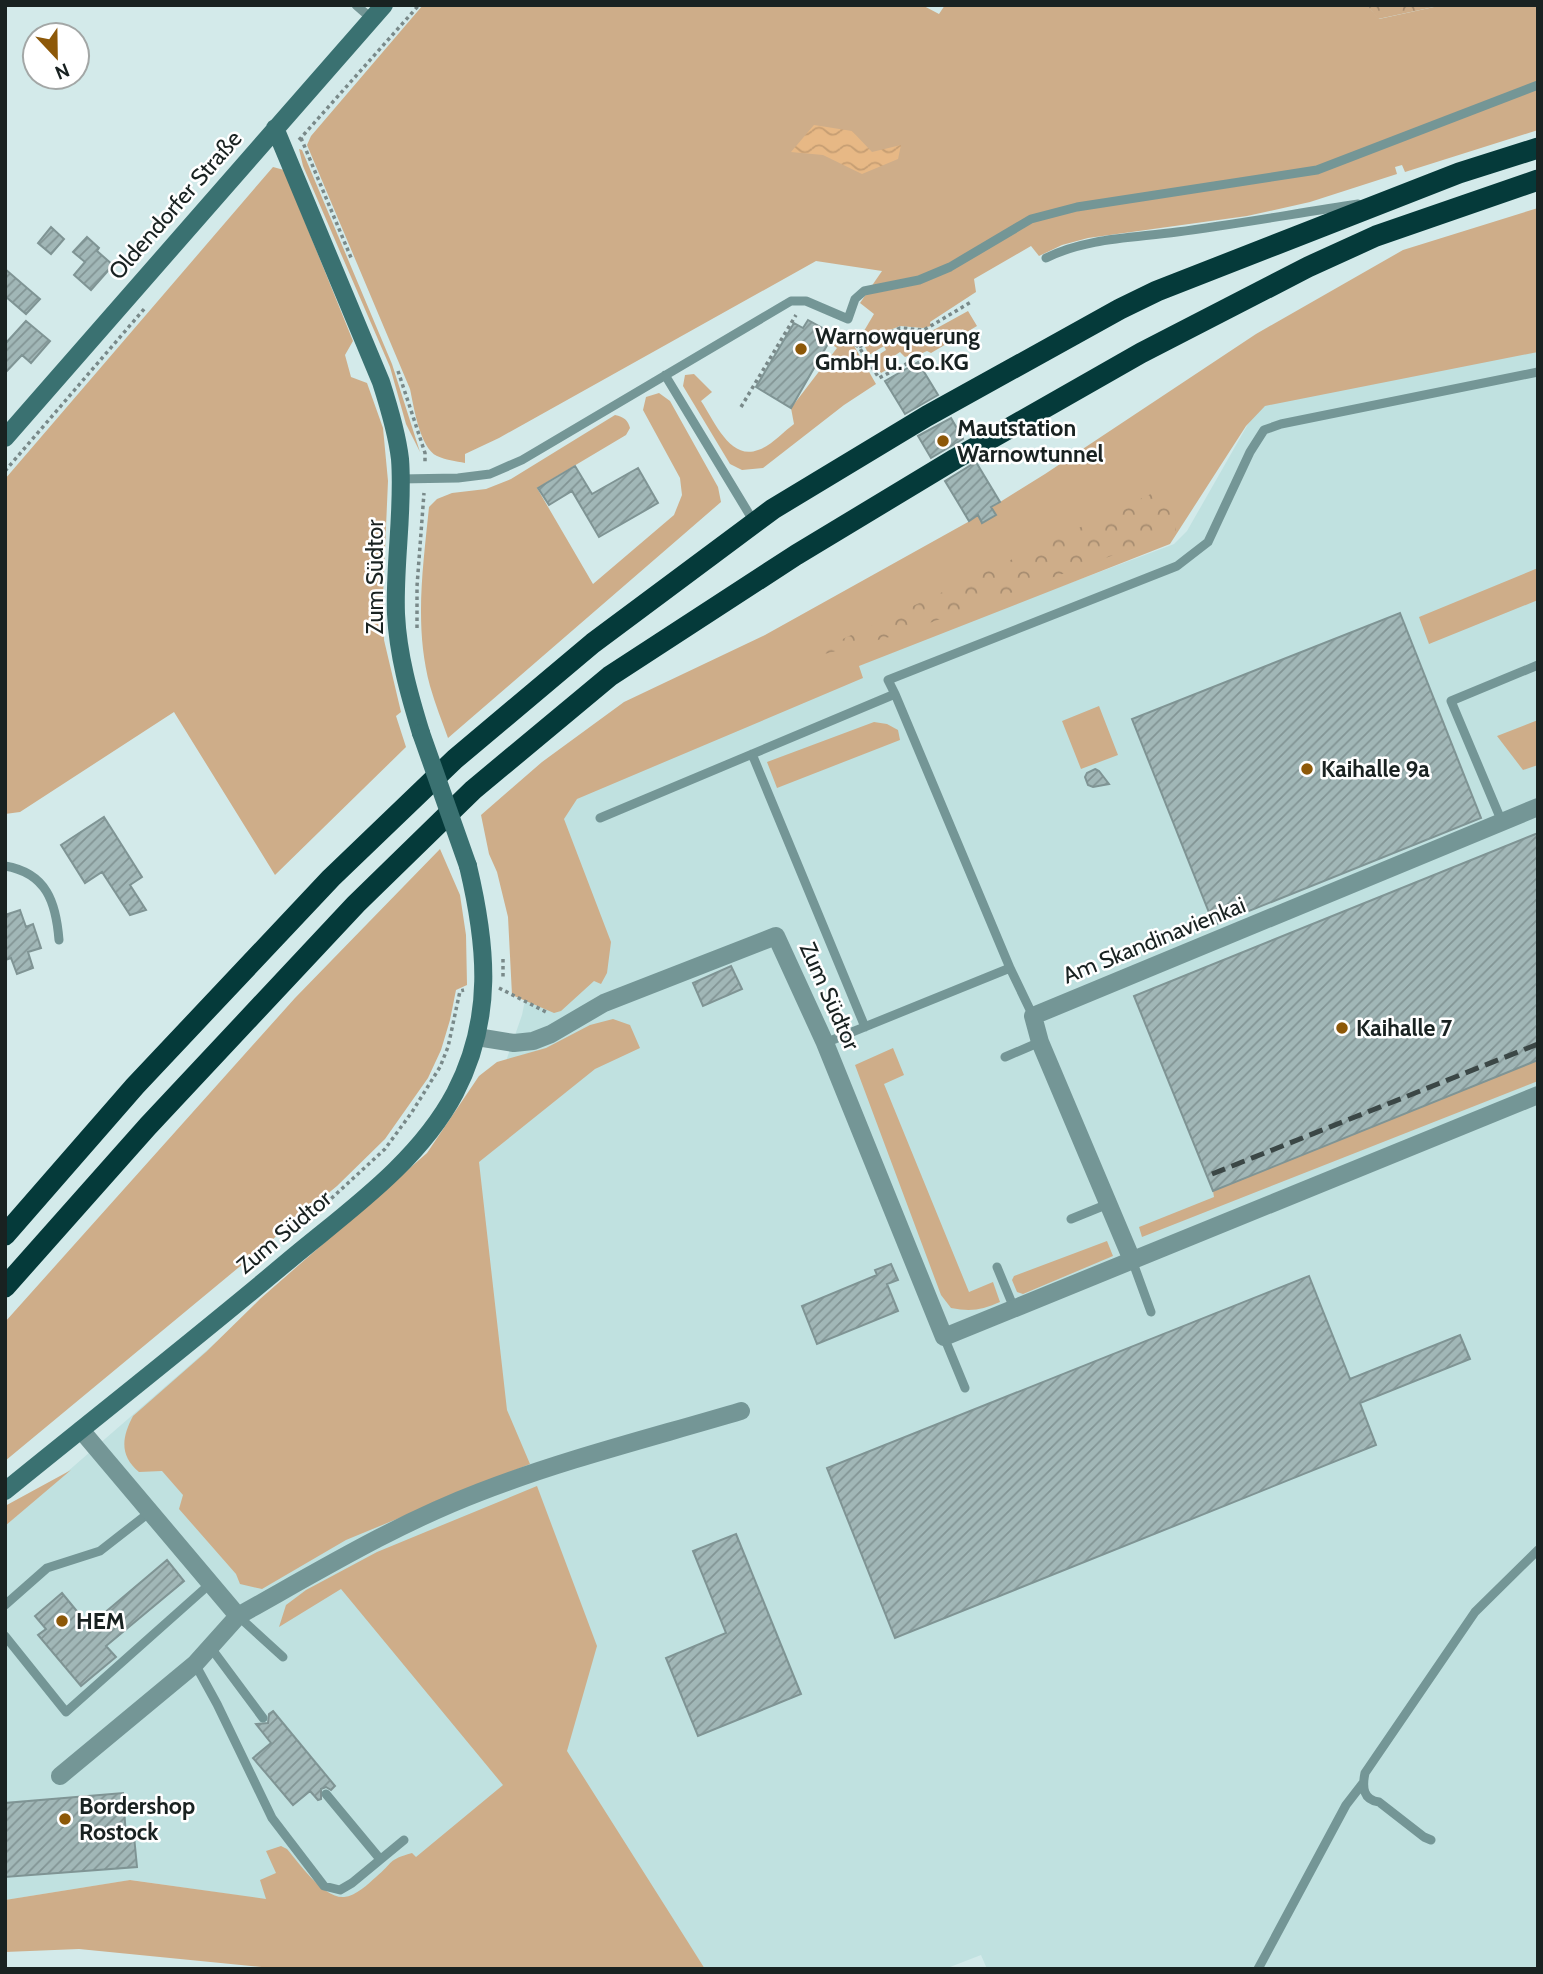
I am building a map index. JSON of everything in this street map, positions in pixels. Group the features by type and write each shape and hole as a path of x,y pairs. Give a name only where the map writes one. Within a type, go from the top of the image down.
{"highway":[{"path":"5,1236 135,1086 331,878 408,803 593,643 754,522 927,416 1120,309 1191,277 1391,198 1469,169 1538,148"},
{"path":"5,1287 148,1126 356,904 473,790 610,676 807,548 955,459 1141,353 1308,267 1376,236 1538,180"}],"street":[{"name":"Oldendorfer Straße","path":"5,438 378,12"},
{"name":"Zum Südtor","path":"5,1490 217,1321 391,1174 443,1113 456,1091 477,1037 483,987 482,935 468,866 421,733 399,649 396,613 400,479 396,435 381,382 275,128"},
{"name":"Am Skandinavienkai","path":"1033,1016 1538,807"},
{"name":"Zum Südtor","path":"477,1037 514,1043 542,1038 604,1003 776,936 825,1043 944,1337"},
{"path":"1033,1016 1040,1042 1132,1260"},
{"path":"944,1337 1538,1095"},
{"path":"60,1776 195,1664 238,1616 386,1534 478,1493 536,1472 741,1411"},
{"path":"81,1430 238,1616"}],"lane":[{"path":"356,5 378,12"},
{"path":"400,479 458,478 490,474 522,460 628,402 665,375 791,301 806,301 848,319 855,299 864,291 919,280 950,267 1031,219 1077,207 1317,170 1538,85"},
{"path":"1046,258 1066,248 1088,243 1179,232 1391,198"},
{"path":"1033,1016 888,680 1177,566 1208,542 1250,452 1264,430 1281,424 1538,372"},
{"path":"665,375 754,522"},
{"path":"1503,823 1451,701 1538,665"},
{"path":"600,818 895,694"},
{"path":"752,754 865,1027"},
{"path":"5,866 30,875 47,890 57,914 59,940"},
{"path":"825,1043 1010,968"},
{"path":"1005,1056 1040,1042"},
{"path":"1071,1219 1108,1204"},
{"path":"1132,1260 1152,1312"},
{"path":"998,1267 1014,1308"},
{"path":"944,1337 965,1388"},
{"path":"5,1605 47,1568 100,1551 150,1511"},
{"path":"1432,1840 1365,1794 1365,1773 1475,1612 1538,1550"},
{"path":"5,1636 66,1712 211,1583"},
{"path":"238,1616 284,1657"},
{"path":"211,1648 263,1718"},
{"path":"195,1664 272,1818 324,1886 340,1890 404,1840"},
{"path":"1258,1969 1346,1805 1363,1783"},
{"path":"326,1794 380,1859"}],"path":[{"path":"286,151 301,138 419,5"},
{"path":"859,347 900,328 924,330 971,302"},
{"path":"5,471 150,303"},
{"path":"741,407 798,312"},
{"path":"828,326 859,347 879,378 914,360"},
{"path":"318,1212 385,1149 412,1112 440,1067 460,991 483,987 502,988 555,1017"}],"shaded area":[{"path":"1538,344 1538,1969 987,1969 981,1955 945,1969 705,1969 686,1940 359,1913 131,1880 5,1900 5,1526 436,1151 505,1064 522,1015 528,985 510,844 573,796 856,663 1174,544 1187,531 1248,424 1264,403"}],"green space":[{"path":"423,5 922,5 939,14 945,5 1367,5 1379,19 1443,5 1538,5 1538,130 1405,172 1402,165 1395,167 1397,174 1310,202 1247,216 1088,238 1062,245 1039,256 1031,246 974,279 976,292 930,322 931,326 900,326 865,340 861,336 874,314 860,303 882,271 816,261 499,438 465,454 465,463 437,456 426,445 410,389 307,145 311,136"},
{"path":"1367,5 1443,5 1378,19"},
{"path":"299,149 302,150 392,364 420,452 406,424 390,367 303,166"},
{"path":"273,167 284,170 353,341 345,355 351,377 367,383 383,428 388,481 383,596 384,640 401,712 396,716 406,747 275,875 174,712 20,812 5,814 5,479"},
{"path":"1538,208 1538,352 1265,406 1246,426 1170,544 859,666 863,678 577,799 564,819 611,942 607,973 601,984 594,981 561,1011 554,1013 512,995 508,917 497,872 489,854 481,815 542,762 624,702 765,635 968,522 1256,334 1403,250"},
{"path":"968,311 977,326 931,353 927,351 905,357 900,352 885,362 888,369 881,373 872,359 886,350 884,346 869,355 865,347 901,333 928,333"},
{"path":"824,329 853,344 876,384 844,405 763,468 742,470 730,464 683,386 685,375 694,374 712,392 701,401 724,437 739,450 758,450 794,424 791,408 837,348 820,336"},
{"path":"659,393 670,401 718,487 721,502 448,738 430,686 422,642 421,597 429,507 437,499 452,493 486,489 511,479 615,415 621,417 627,421 630,428 626,435 537,488 593,584 674,515 682,495 680,478 643,410 646,397"},
{"path":"1170,485 1176,532 897,635 794,662"},
{"path":"1538,568 1538,600 1429,644 1419,617"},
{"path":"1099,706 1118,755 1081,769 1062,721"},
{"path":"1538,720 1538,765 1523,770 1497,736"},
{"path":"874,722 887,724 898,730 900,740 777,788 767,762"},
{"path":"440,849 460,895 466,935 467,985 456,990 441,1050 428,1078 385,1139 337,1186 5,1461 5,1322 295,998"},
{"path":"613,1019 630,1025 640,1048 595,1069 479,1162 507,1410 530,1464 346,1540 262,1589 240,1584 236,1574 179,1509 183,1495 162,1471 139,1472 128,1459 124,1446 126,1431 133,1416 206,1352 260,1299 427,1153 479,1076 497,1062 546,1048 590,1025"},
{"path":"893,1048 904,1075 884,1084 969,1292 993,1282 1000,1302 994,1305 971,1310 951,1308 941,1295 855,1065"},
{"path":"1538,1060 1538,1081 1142,1237 1139,1227 1214,1197 1213,1191"},
{"path":"1107,1241 1113,1256 1023,1294 1017,1292 1012,1280 1014,1276"},
{"path":"71,1470 5,1526 5,1506"},
{"path":"537,1486 597,1646 567,1751 705,1969 282,1969 79,1949 5,1952 5,1900 130,1880 266,1899 260,1880 276,1873 266,1851 281,1846 328,1892 336,1896 348,1896 366,1886 394,1860 412,1853 416,1857 503,1785 341,1589 279,1627 286,1605 306,1590 377,1552"}],"water":[{"path":"814,125 852,131 872,152 901,145 898,159 862,174 823,155 791,152"}],"building":[{"path":"51,227 64,239 51,254 38,243"},
{"path":"87,237 99,248 97,251 113,265 91,290 74,275 85,262 73,252"},
{"path":"5,269 40,299 26,314 5,296"},
{"path":"808,320 824,329 820,336 829,342 791,408 756,387 794,323 803,328"},
{"path":"26,321 50,341 31,363 22,355 5,373 5,344"},
{"path":"918,362 938,395 905,414 885,381"},
{"path":"951,418 963,439 931,458 918,436"},
{"path":"976,462 1000,502 991,507 996,515 982,523 978,515 969,521 945,481"},
{"path":"575,466 592,494 638,468 658,503 599,537 572,491 549,505 538,488"},
{"name":"Kaihalle 9a","path":"1400,613 1481,818 1214,925 1132,719"},
{"path":"1095,769 1109,784 1093,787 1088,785 1085,777"},
{"path":"104,817 142,877 130,885 146,910 130,915 102,872 85,883 61,845"},
{"name":"Kaihalle 7","path":"1538,833 1538,1060 1213,1191 1134,996"},
{"path":"20,910 26,927 33,924 41,948 28,952 33,968 17,974 11,958 5,960 5,915"},
{"path":"731,966 742,989 703,1006 693,983"},
{"path":"891,1264 898,1280 887,1284 898,1311 817,1344 802,1306 877,1275 875,1270"},
{"path":"1309,1276 1350,1379 1460,1335 1470,1359 1360,1403 1376,1445 895,1638 827,1468"},
{"path":"736,1534 801,1694 698,1736 666,1658 726,1633 693,1551"},
{"name":"HEM","path":"167,1560 184,1581 106,1646 116,1657 81,1686 38,1635 46,1629 35,1616 62,1593 89,1626"},
{"path":"273,1711 335,1786 331,1790 326,1787 321,1789 321,1799 318,1800 310,1791 293,1805 253,1758 271,1743 256,1724 268,1723 269,1714"},
{"name":"Bordershop Rostock","path":"123,1793 126,1837 134,1836 137,1867 5,1877 5,1803"}],"railway":[{"path":"1212,1174 1538,1044"}],"place":[{"name":"Warnowquerung GmbH u. Co.KG","path":"801,349"},
{"name":"Mautstation Warnowtunnel","path":"943,441"},
{"name":"Kaihalle 9a","path":"1307,769"},
{"name":"Kaihalle 7","path":"1342,1028"},
{"name":"HEM","path":"62,1621"},
{"name":"Bordershop Rostock","path":"65,1819"}]}
